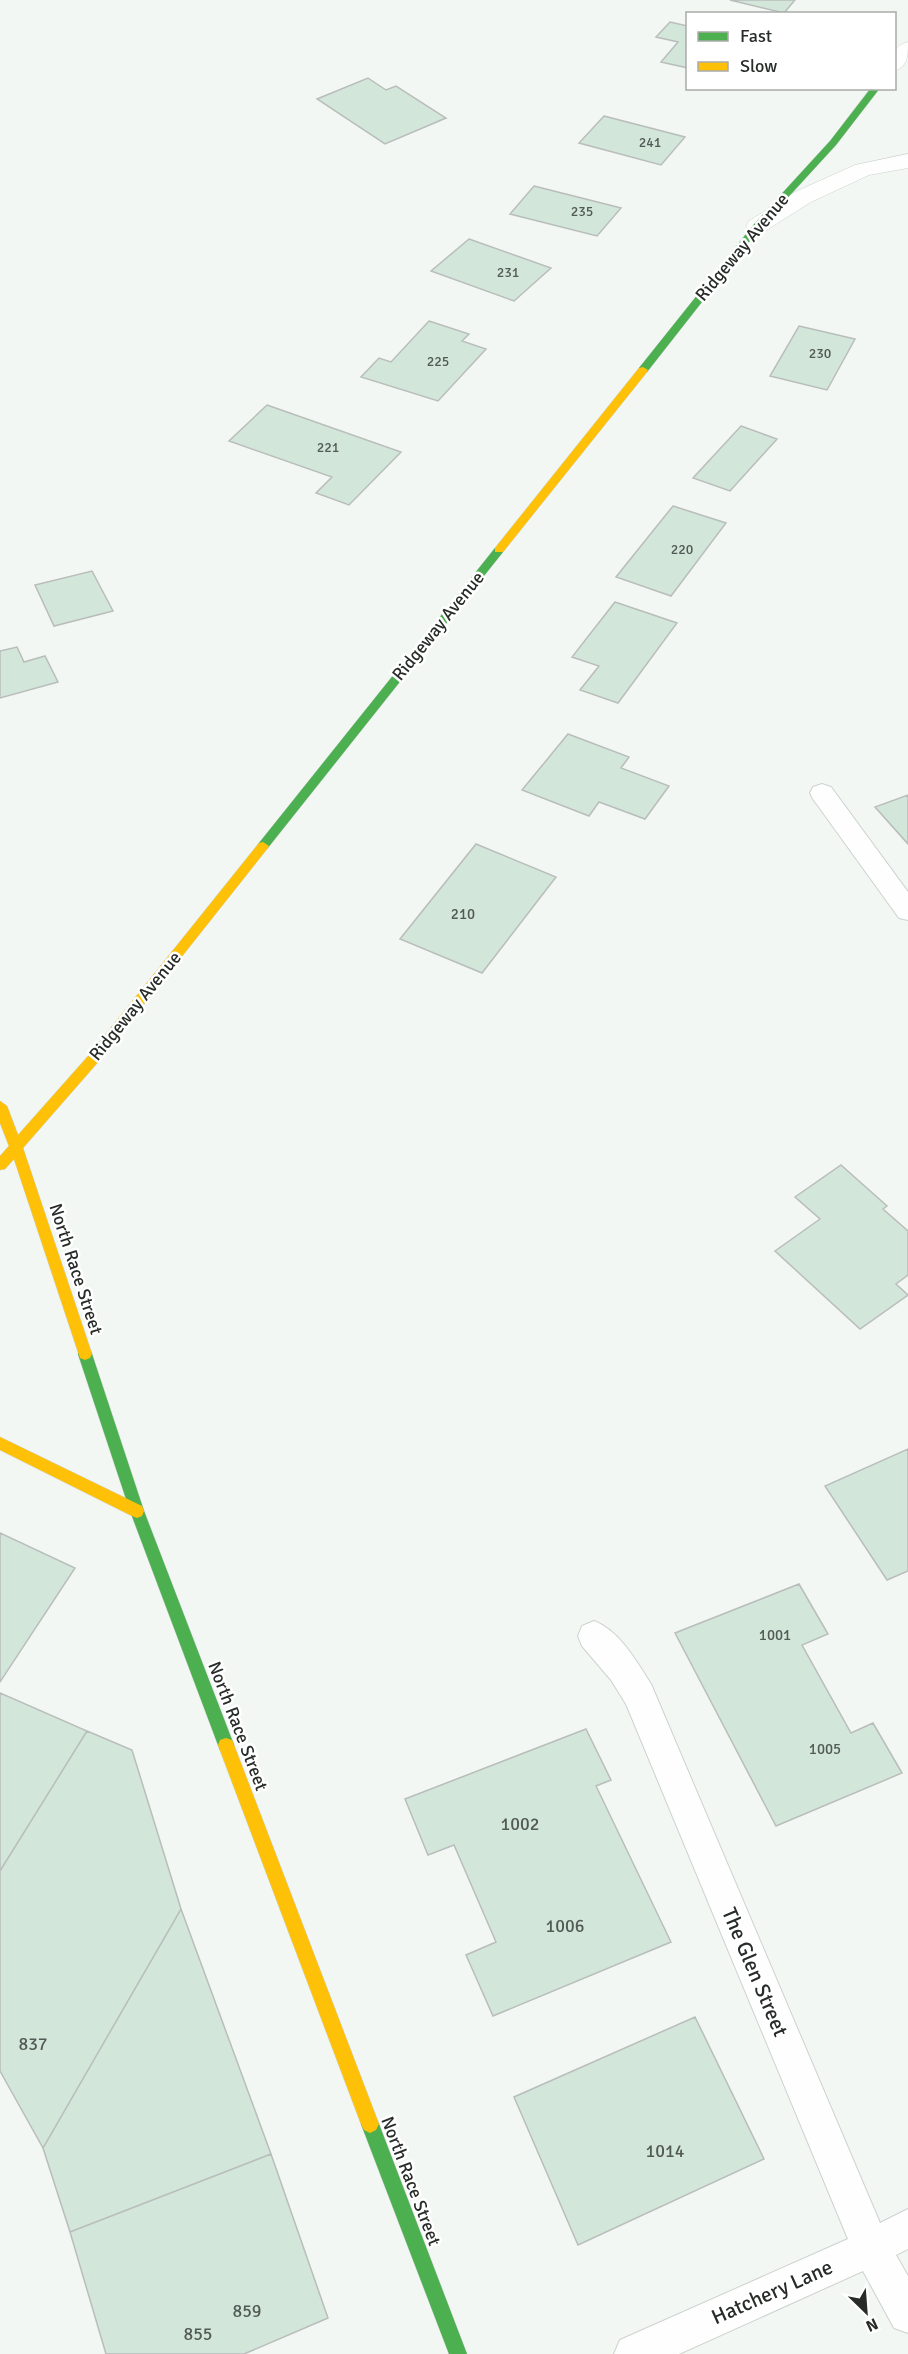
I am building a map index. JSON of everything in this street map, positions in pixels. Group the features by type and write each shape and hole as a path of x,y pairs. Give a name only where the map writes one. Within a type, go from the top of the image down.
{"street":[{"path":"896,63 908,48"},
{"name":"Ridgeway Avenue","path":"0,1164 94,1058 757,226 832,143 874,90"},
{"path":"757,226 803,197 863,170 908,160"},
{"name":"North Race Street","path":"0,1106 16,1146 138,1511 458,2354"},
{"path":"0,1443 138,1511"}],"lane":[{"path":"822,793 908,911"},
{"name":"The Glen Street","path":"594,1636 623,1669 639,1695 871,2248 908,2314"},
{"name":"Hatchery Lane","path":"634,2354 871,2248 908,2228"}],"building":[{"path":"730,0 795,0 785,12"},
{"path":"670,22 686,26 686,68 661,62 678,42 656,37"},
{"path":"368,78 386,90 396,86 446,118 385,144 317,99"},
{"path":"604,116 685,137 661,165 579,143"},
{"path":"534,186 621,208 597,236 510,214"},
{"path":"469,239 551,268 514,301 431,271"},
{"path":"429,321 469,334 462,341 486,349 438,401 361,377 379,358 391,362"},
{"path":"799,326 855,339 827,390 770,376"},
{"path":"267,405 401,452 349,505 316,493 332,477 229,441"},
{"path":"741,426 777,439 730,491 693,478"},
{"path":"673,506 726,523 671,596 616,577"},
{"path":"92,571 113,611 54,626 35,585"},
{"path":"615,602 677,623 618,703 580,690 599,666 572,657"},
{"path":"17,647 24,662 45,656 58,682 0,698 0,651"},
{"path":"568,734 629,757 621,768 669,786 645,819 599,802 589,816 522,790"},
{"path":"908,795 908,844 875,807"},
{"path":"476,844 556,877 482,973 400,939"},
{"path":"841,1165 887,1206 883,1209 908,1231 908,1275 896,1284 908,1295 860,1329 775,1251 820,1219 795,1197"},
{"path":"908,1449 908,1571 887,1580 825,1486"},
{"path":"0,1533 75,1568 0,1682"},
{"path":"799,1584 828,1634 802,1645 851,1733 873,1723 902,1773 776,1826 675,1633"},
{"path":"0,1693 87,1731 0,1871"},
{"path":"586,1729 611,1780 596,1786 671,1942 493,2016 466,1955 496,1942 454,1845 428,1855 405,1799"},
{"path":"87,1731 132,1750 181,1909 43,2148 0,2071 0,1871"},
{"path":"181,1909 271,2154 70,2232 43,2148"},
{"path":"695,2017 764,2159 578,2245 514,2097"},
{"path":"271,2154 328,2318 244,2354 106,2354 70,2232"}],"traffic: fast":[{"path":"643,370 757,226 833,143 874,90"},
{"path":"263,846 499,550"},
{"path":"85,1354 137,1511 226,1745"},
{"path":"370,2124 458,2354"}],"traffic: slow":[{"path":"499,550 643,370"},
{"path":"0,1165 94,1058 263,846"},
{"path":"0,1106 16,1146 85,1354"},
{"path":"0,1443 137,1511"},
{"path":"226,1745 370,2124"}]}
